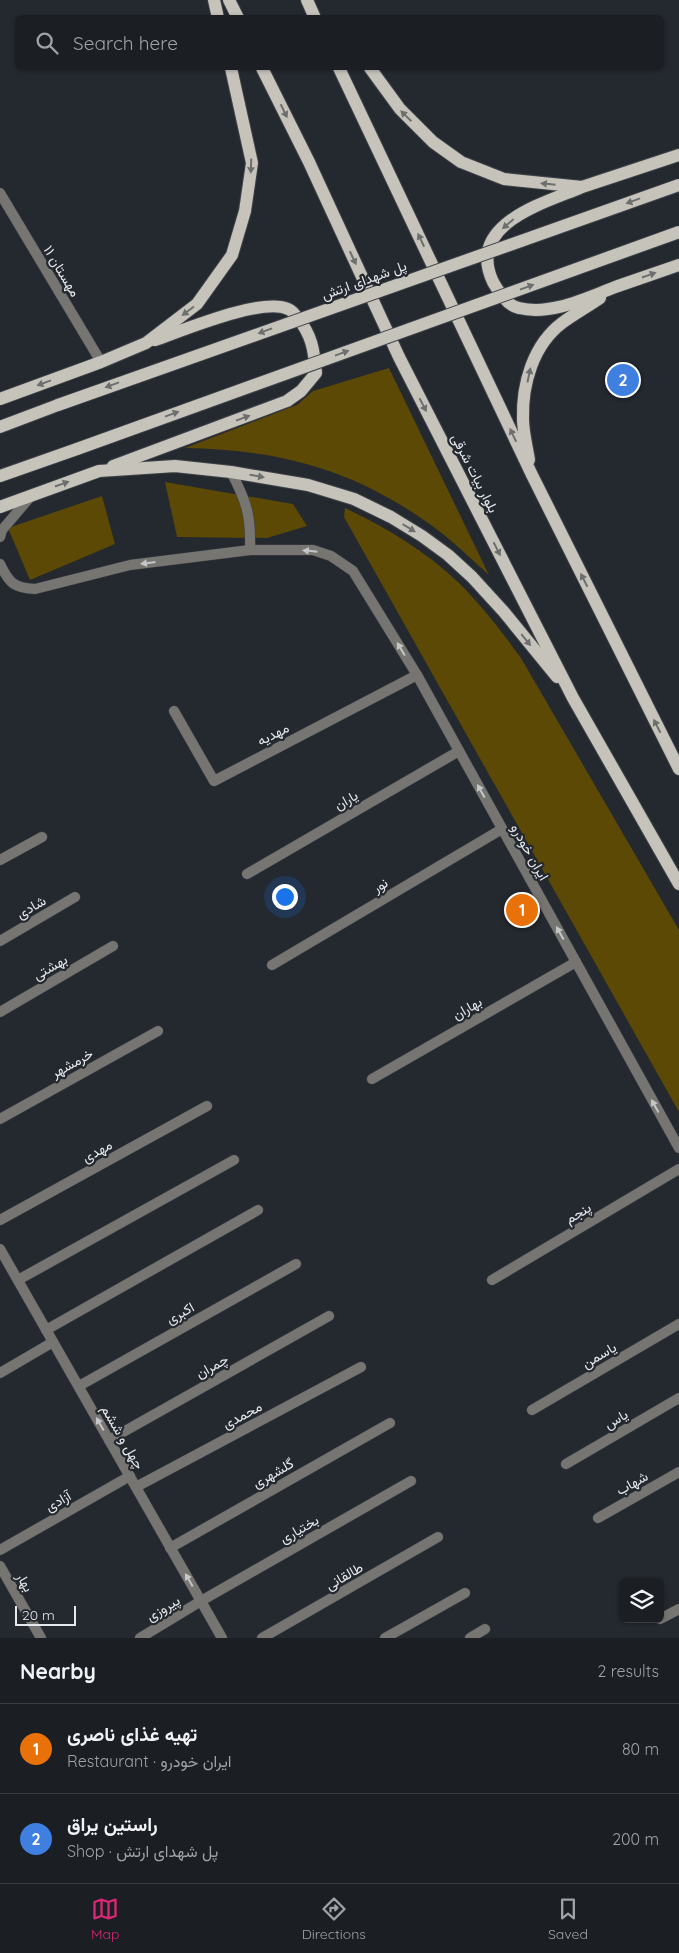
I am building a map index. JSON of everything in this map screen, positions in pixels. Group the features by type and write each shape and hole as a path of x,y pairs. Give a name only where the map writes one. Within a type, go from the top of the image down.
{"main road":[{"path":"214,0 217,15"},
{"path":"229,0 236,15"},
{"path":"307,0 314,15"},
{"path":"146,343 197,304 232,255 245,211 252,163 231,70"},
{"name":"بلوار بیات شرقی","path":"263,70 309,162 399,358 573,698 679,884"},
{"path":"340,70 532,475 679,769"},
{"path":"371,70 400,109 433,142 461,162 504,179 582,187"},
{"path":"679,155 582,187 532,207 512,220 493,237 487,250 487,269 496,287 507,300 518,308 542,310 571,304 679,265"},
{"name":"پل شهدای ارتش","path":"0,427 58,404 679,185"},
{"path":"0,476 679,232"},
{"path":"532,475 523,419 525,393 532,359 544,341 560,324 619,286"},
{"path":"0,399 101,362 146,343 248,310 279,307 290,309 306,328 314,350 316,373 301,391 287,401 0,507"},
{"path":"99,471 175,466 231,472 308,485 354,499 391,517 448,555 472,577 504,612 573,698"}],"street":[{"name":"مهستان ۱۱","path":"0,193 101,362"},
{"path":"0,564 7,578 19,588 35,589 130,565 250,550 251,525 248,511 242,492 231,472"},
{"path":"0,536 2,530 31,495"},
{"name":"ایران خودرو","path":"250,550 313,550 331,556 353,571 417,675 679,1148"},
{"name":"مهدیه","path":"174,711 214,780 417,675"},
{"name":"یاران","path":"247,874 459,751"},
{"name":"نور","path":"272,965 502,829"},
{"path":"0,860 42,837"},
{"name":"شادی","path":"0,941 75,898"},
{"name":"بهشتی","path":"0,1012 113,946"},
{"name":"بهاران","path":"372,1079 576,962"},
{"name":"خرمشهر","path":"0,1119 158,1031"},
{"name":"مهدی","path":"0,1220 207,1106"},
{"path":"18,1280 234,1160"},
{"name":"پنجم","path":"492,1280 679,1169"},
{"path":"46,1330 258,1210"},
{"name":"چهل و ششم","path":"0,1249 222,1638"},
{"name":"اکبری","path":"79,1386 296,1264"},
{"name":"چمران","path":"109,1440 329,1316"},
{"name":"یاسمن","path":"532,1410 679,1324"},
{"path":"0,1373 53,1342"},
{"name":"محمدی","path":"136,1487 361,1367"},
{"name":"یاس","path":"566,1464 679,1398"},
{"name":"گلشهری","path":"170,1548 390,1423"},
{"name":"شهاب","path":"598,1518 679,1472"},
{"name":"آزادی","path":"0,1550 130,1476"},
{"name":"بختیاری","path":"201,1601 412,1481"},
{"name":"طالقانی","path":"262,1638 438,1537"},
{"name":"بهار","path":"0,1566 41,1638"},
{"path":"385,1638 465,1593"},
{"name":"پیروزی","path":"140,1638 201,1601"},
{"path":"664,1617 679,1609"},
{"path":"470,1638 486,1629"}],"shaded area":[{"path":"389,368 489,575 431,525 373,490 344,477 284,458 253,453 185,448 297,405 313,391"},
{"path":"165,482 293,504 307,526 267,538 177,537"},
{"path":"102,496 115,544 30,580 8,528"},
{"path":"345,508 376,523 434,561 460,584 499,629 521,658 679,930 679,1112 344,517"}],"place":[{"name":"راستین یراق","path":"623,380"},
{"name":"تهیه غذای ناصری","path":"522,910"}]}
